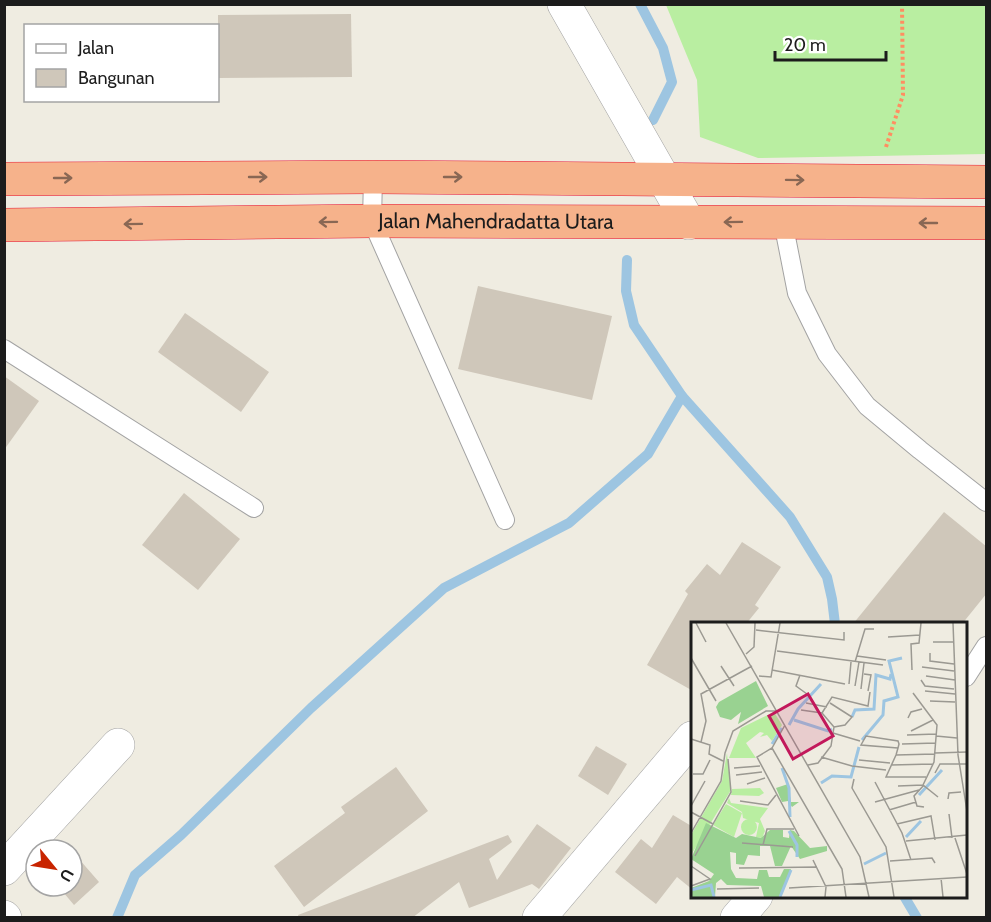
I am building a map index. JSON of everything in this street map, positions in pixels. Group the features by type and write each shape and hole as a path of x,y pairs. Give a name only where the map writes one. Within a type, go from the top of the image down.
{"highway":[{"name":"Jalan Mahendradatta Utara","path":"4,179 373,177 987,182"},
{"name":"Jalan Mahendradatta Utara","path":"4,225 372,221 987,223"}],"street":[{"path":"564,4 689,223"},
{"path":"539,918 691,740"},
{"path":"4,870 118,745"},
{"path":"737,918 755,898"}],"lane":[{"path":"373,177 372,221 505,520"},
{"path":"783,222 797,293 827,354 867,406 987,502"},
{"path":"4,349 254,508"},
{"path":"967,676 987,646"}],"path":[{"path":"874,182 903,95 902,4"}],"green space":[{"path":"666,5 986,5 986,154 758,158 700,137 697,80"}],"building":[{"path":"351,14 352,77 219,78 218,15"},
{"path":"478,286 612,316 592,400 458,369"},
{"path":"185,313 269,372 241,412 158,352"},
{"path":"4,376 39,401 4,450"},
{"path":"184,493 240,539 198,590 142,545"},
{"path":"944,512 987,547 987,593 964,622 855,622"},
{"path":"742,542 781,567 755,605 759,608 748,622 691,622 691,690 647,665 688,594 685,591 707,564 720,575"},
{"path":"596,746 627,764 608,795 578,776"},
{"path":"396,767 428,811 304,907 274,866 345,813 341,807"},
{"path":"673,815 691,826 691,888 677,877 656,904 615,872 641,839 652,848"},
{"path":"537,824 571,848 539,889 532,884 469,908 459,882 412,918 299,918 298,915 508,835 512,842 489,859 497,880"},
{"path":"84,865 99,882 84,896"},
{"path":"68,898 82,898 74,905"}],"waterway":[{"path":"640,4 663,48 672,82 653,120"},
{"path":"627,260 626,291 634,325 682,396 790,517 827,577 835,622"},
{"path":"117,918 135,875 181,835 311,708 444,588 569,523 648,454 682,396"},
{"path":"905,898 917,918"}]}
